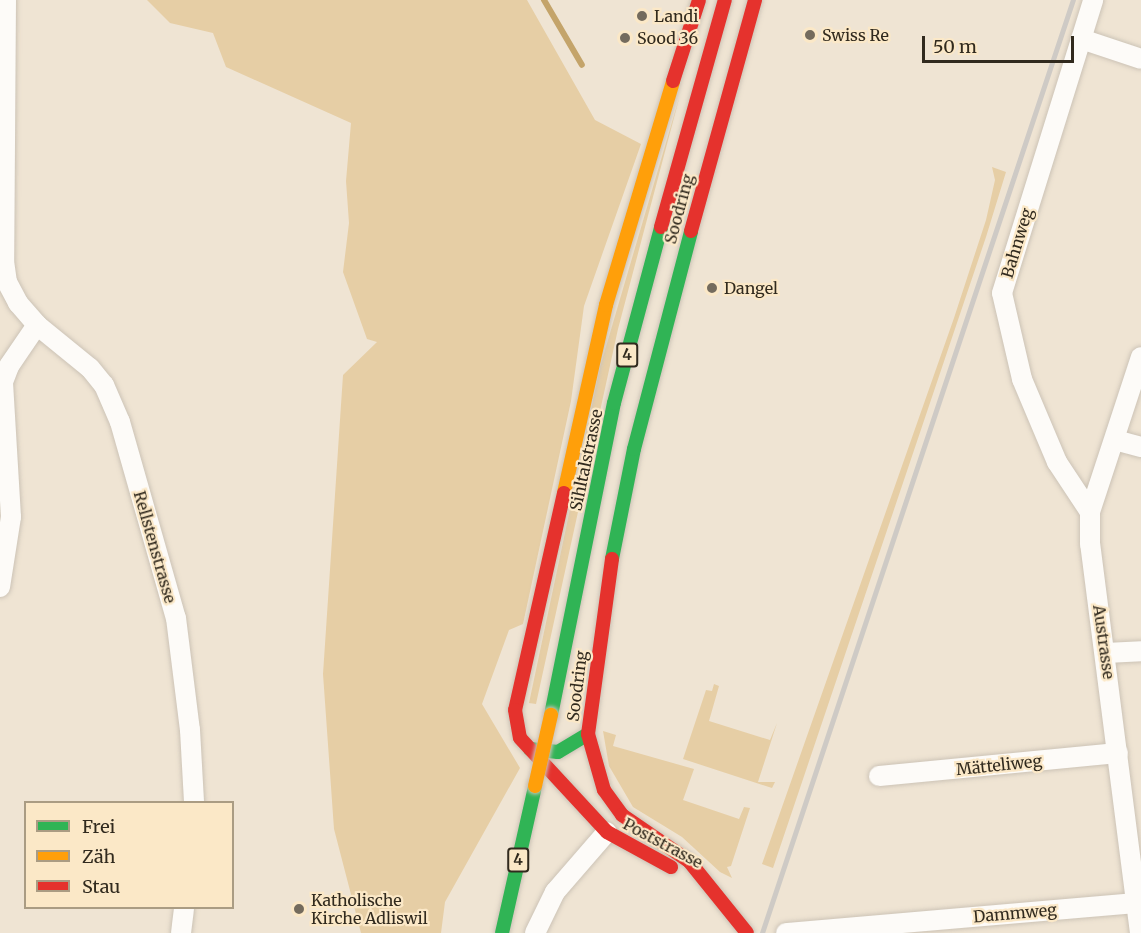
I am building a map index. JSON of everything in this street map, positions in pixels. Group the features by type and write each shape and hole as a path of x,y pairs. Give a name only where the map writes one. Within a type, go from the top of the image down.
{"street":[{"name":"Rellstenstrasse","path":"6,0 4,261 11,292 37,325 90,368 104,385 120,422 176,618 190,730 194,801"},
{"path":"530,749 520,738 515,710 606,305 653,140 699,0"},
{"name":"Sihltalstrasse","path":"502,933 535,786 614,403 704,65 725,0"},
{"name":"Soodring","path":"530,749 558,752 588,734 611,563 634,449 728,87 755,0"},
{"name":"Bahnweg","path":"1090,512 1057,462 1022,379 1002,293 1093,0"},
{"path":"1081,39 1141,59"},
{"path":"0,587 11,517 3,382 9,366 37,325"},
{"name":"Austrasse","path":"1140,933 1106,653 1090,544 1090,512 1141,357"},
{"path":"1115,440 1141,447"},
{"path":"1106,653 1141,651"},
{"name":"Poststrasse","path":"588,734 604,790 622,814 676,850 710,885 747,933"},
{"name":"Poststrasse","path":"530,749 607,832 710,885"},
{"name":"Mätteliweg","path":"879,776 1118,753"},
{"path":"535,933 555,892 622,814"},
{"name":"Dammweg","path":"786,933 1135,903"},
{"path":"181,933 184,909"}],"shaded area":[{"path":"147,0 527,0 595,120 641,144 584,306 571,401 523,624 509,630 482,704 520,768 445,902 441,933 361,933 334,829 323,674 343,375 377,342 367,339 343,272 349,223 346,181 351,123 226,67 213,33 170,23"},
{"path":"680,95 618,329 536,704 529,703 600,367"},
{"path":"992,167 1006,172 986,237 773,868 762,864 954,318 986,220 995,180"},
{"path":"714,684 719,686 709,721 770,740 777,723 758,782 775,782 772,788 683,759 706,690 712,691"},
{"path":"603,731 616,735 613,746 694,769 683,800 739,819 744,807 750,808 731,866 727,867 732,878 720,872 682,837 633,807 609,766"}],"waterway":[{"path":"544,0 582,65"}],"railway":[{"path":"762,933 1073,0"}],"traffic: fast":[{"path":"551,715 614,403 661,227"},
{"path":"612,559 634,449 691,231"},
{"path":"530,749 558,752 588,734"},
{"path":"502,933 535,786"}],"traffic: slow":[{"path":"564,493 606,305 673,81"},
{"path":"535,786 551,715"}],"traffic: jam":[{"path":"673,81 699,0"},
{"path":"661,227 725,0"},
{"path":"691,231 755,0"},
{"path":"564,493 515,710 520,738 607,832 671,867"},
{"path":"612,559 588,734 604,790 622,815 689,861 747,933"}],"place":[{"name":"Landi","path":"642,16"},
{"name":"Swiss Re","path":"810,35"},
{"name":"Sood 36","path":"625,38"},
{"name":"Dangel","path":"712,288"},
{"name":"Katholische Kirche Adliswil","path":"299,909"}]}
